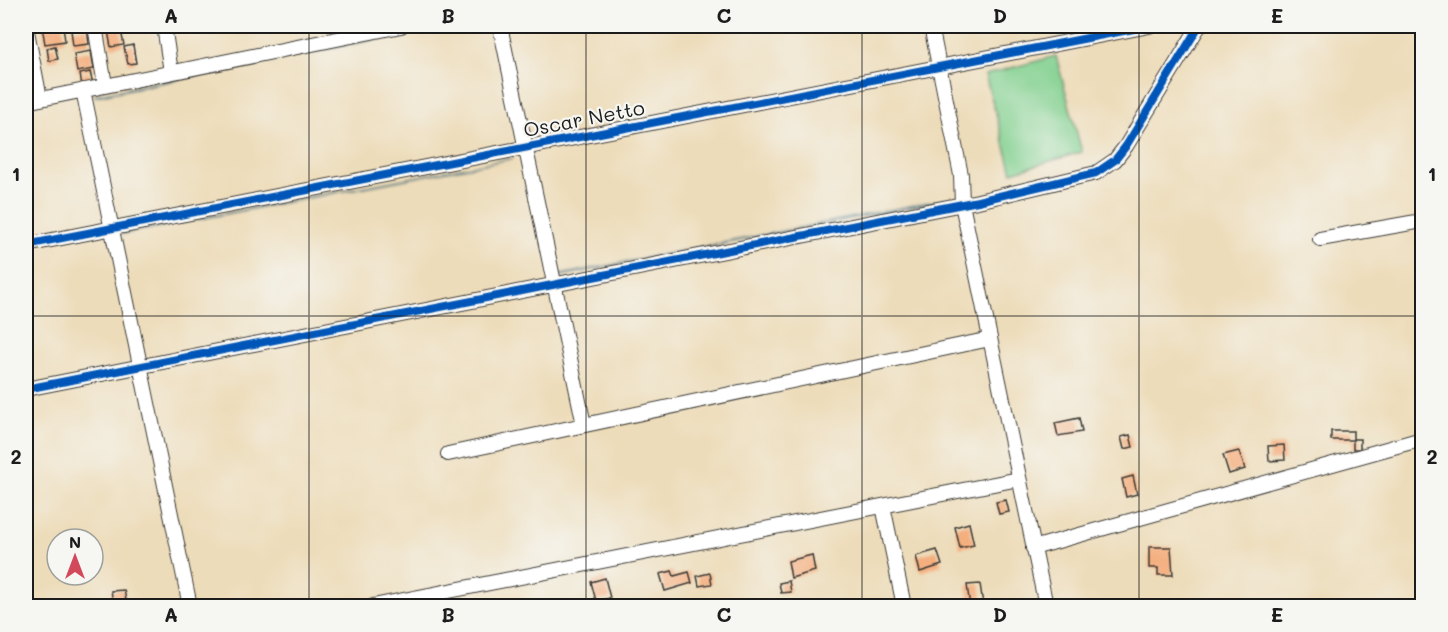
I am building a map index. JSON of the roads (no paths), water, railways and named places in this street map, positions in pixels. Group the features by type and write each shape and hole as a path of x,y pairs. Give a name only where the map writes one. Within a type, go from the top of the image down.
{"street":[{"path":"26,26 40,99"},
{"path":"95,26 105,85"},
{"path":"164,26 171,72"},
{"path":"26,102 401,26"},
{"path":"500,26 584,425"},
{"path":"931,26 961,175 962,204 1046,606"},
{"name":"Oscar Netto","path":"26,245 1149,26"},
{"path":"26,389 962,204 1088,175 1114,160 1199,26"},
{"path":"83,90 190,606"},
{"path":"1320,239 1422,221"},
{"path":"448,454 990,339"},
{"path":"1034,548 1422,439"},
{"path":"373,606 1019,479"},
{"path":"883,506 904,606"}],"water":[{"path":"443,26 95,96 95,95"},
{"path":"514,158 123,234 123,233"},
{"path":"946,200 560,276 560,275"}]}
